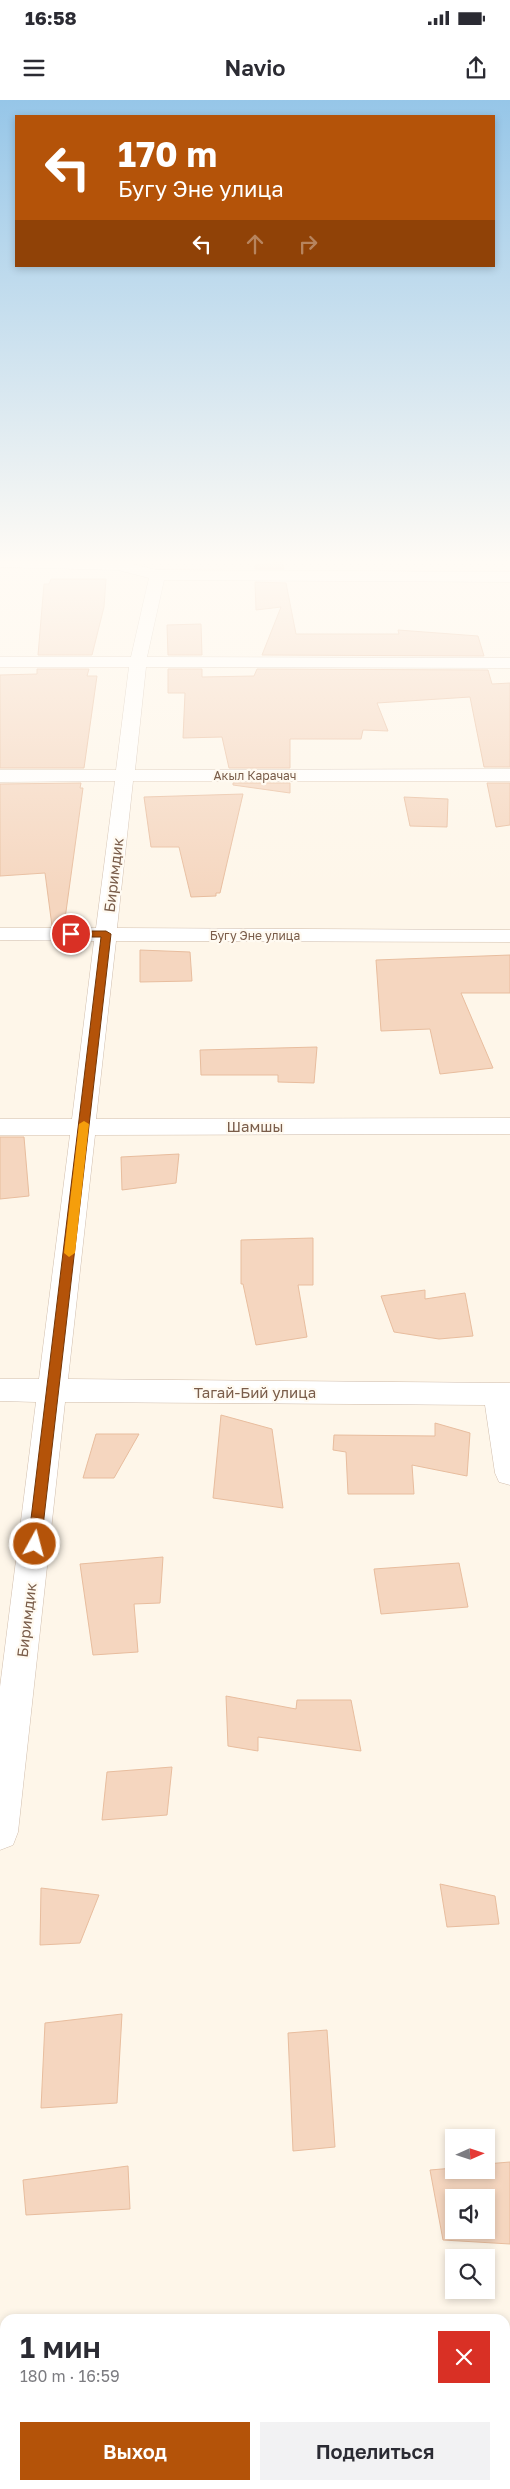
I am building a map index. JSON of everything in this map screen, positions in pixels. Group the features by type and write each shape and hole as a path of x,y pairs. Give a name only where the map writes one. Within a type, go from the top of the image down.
{"street":[{"name":"Биримдик","path":"0,1832 137,672"},
{"name":"Акыл Карачач","path":"0,776 510,774"},
{"name":"Бугу Эне улица","path":"0,934 510,936"},
{"name":"Шамшы","path":"0,1127 510,1126"},
{"name":"Тагай-Бий улица","path":"0,1390 504,1394"},
{"path":"504,1394 510,1473"}],"building":[{"path":"37,672 88,672 87,676 97,676 84,768 0,768 0,675 37,674"},
{"path":"168,672 202,672 202,677 254,676 256,672 489,672 492,684 510,683 510,767 484,767 470,697 377,703 388,731 363,730 361,739 290,739 290,768 229,768 222,737 183,738 185,693 168,693"},
{"path":"81,783 80,788 83,788 64,926 52,926 45,873 0,876 0,784"},
{"path":"233,783 290,783 290,793 233,785"},
{"path":"487,783 510,783 510,825 496,827"},
{"path":"243,794 220,893 216,893 216,896 191,897 179,847 151,847 144,797"},
{"path":"404,797 448,799 447,827 410,826"},
{"path":"140,950 190,952 192,981 140,982"},
{"path":"510,955 510,993 461,993 493,1068 440,1074 430,1029 381,1031 376,960"},
{"path":"317,1047 314,1083 278,1082 278,1075 201,1075 200,1050"},
{"path":"0,1137 24,1137 29,1196 0,1199"},
{"path":"179,1154 176,1183 122,1190 121,1157"},
{"path":"313,1238 313,1285 298,1285 307,1337 256,1345 243,1284 241,1284 241,1240"},
{"path":"425,1290 425,1299 465,1293 473,1336 439,1339 394,1332 381,1296"},
{"path":"221,1415 272,1429 283,1508 213,1498"},
{"path":"435,1423 470,1433 467,1476 412,1465 414,1494 348,1494 346,1452 333,1450 334,1435 435,1436"},
{"path":"96,1434 139,1434 114,1478 83,1478"},
{"path":"163,1557 160,1603 134,1604 138,1652 93,1655 80,1564"},
{"path":"459,1563 468,1607 381,1614 374,1569"},
{"path":"226,1696 296,1709 297,1700 351,1700 361,1751 258,1737 258,1751 228,1746"},
{"path":"172,1767 167,1815 102,1820 107,1772"},
{"path":"440,1884 495,1896 499,1924 447,1927"},
{"path":"41,1888 99,1895 80,1943 40,1945"},
{"path":"122,2014 117,2103 41,2108 45,2023"},
{"path":"327,2030 335,2147 293,2151 288,2033"},
{"path":"510,2162 510,2244 443,2240 430,2170 445,2169 445,2179 495,2179 495,2163"},
{"path":"128,2166 130,2209 26,2215 23,2180"}],"slow traffic":[{"path":"69,1253 84,1124"}],"route":[{"path":"35,1544 106,934 71,934"}]}
